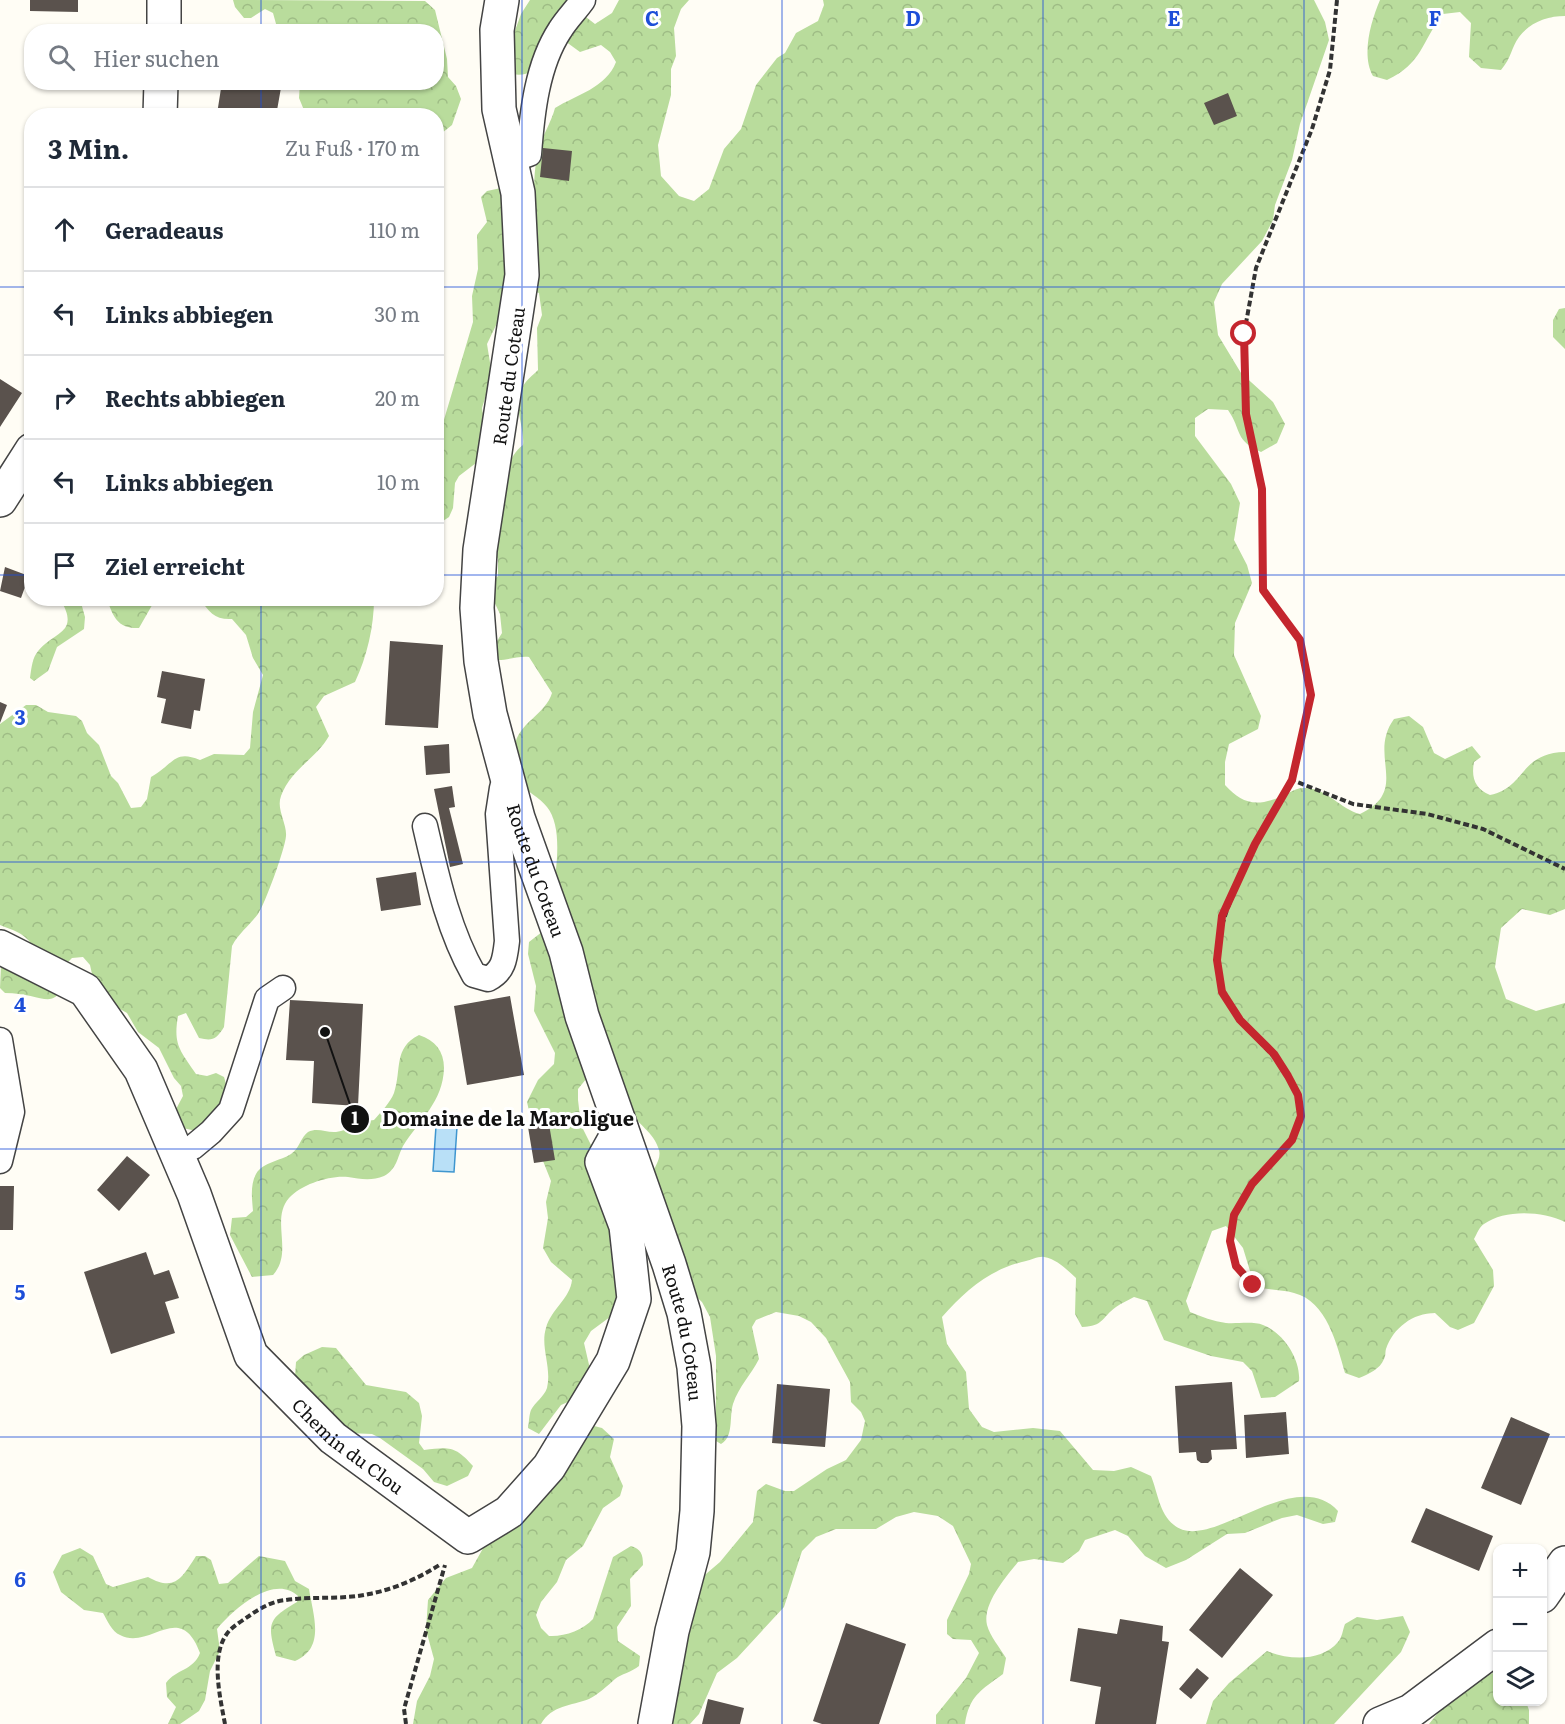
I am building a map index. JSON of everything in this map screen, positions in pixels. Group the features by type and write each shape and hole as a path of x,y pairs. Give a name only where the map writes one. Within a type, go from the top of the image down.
{"street":[{"path":"164,0 164,24"},
{"name":"Route du Coteau","path":"502,0 497,30 499,109 518,194 522,276 480,550 477,608 490,714 509,786 566,952 582,1016 684,1313 694,1368 699,1426 697,1511 693,1552 672,1631 655,1724"},
{"path":"160,108 161,90"},
{"path":"0,500 24,462"},
{"name":"Chemin du Clou","path":"0,947 85,990 141,1070 177,1154 251,1355 333,1438 468,1538 509,1512 549,1467 613,1361 634,1299 626,1226 602,1162 621,1128"},
{"path":"1547,1589 1565,1563"},
{"path":"1380,1724 1411,1711 1493,1649"}],"lane":[{"path":"509,161 529,154 539,85 547,54 560,29 583,0"},
{"path":"425,826 439,886 459,946 474,975 488,979 498,974 504,960 507,941 498,814 502,788 509,786"},
{"path":"177,1154 193,1147 211,1132 231,1110 267,999 283,988"},
{"path":"0,1040 12,1112 0,1161"}],"path":[{"path":"1253,1285 1236,1266 1230,1241 1234,1215 1252,1184 1292,1140 1301,1116 1298,1095 1274,1054 1240,1020 1222,992 1217,960 1222,916 1255,844 1292,780 1311,695 1300,640 1263,590 1262,489 1246,414 1244,334 1256,268 1312,129 1330,70 1337,0"},
{"path":"1292,780 1353,804 1427,814 1483,829 1565,869"},
{"path":"225,1724 219,1689 222,1645 230,1630 250,1615 265,1606 285,1600 339,1599 370,1594 412,1581 446,1561 404,1708 406,1724"}],"green space":[{"path":"233,0 425,1 435,10 438,24 276,24 273,13 265,9 251,18 244,18 235,7"},
{"path":"530,0 577,0 582,14 595,24 612,13 619,0 689,0 681,9 674,28 676,56 671,69 671,95 658,145 661,176 679,196 694,201 709,189 724,149 741,129 756,85 777,58 785,53 796,33 818,21 824,5 823,0 1314,0 1325,22 1329,40 1300,124 1292,160 1275,205 1273,220 1262,241 1222,284 1214,302 1218,335 1241,373 1273,402 1285,424 1277,443 1261,452 1242,439 1228,410 1208,409 1195,418 1195,436 1231,484 1240,503 1234,540 1247,565 1252,583 1235,623 1234,655 1261,716 1258,729 1229,744 1225,762 1225,785 1241,799 1253,802 1275,799 1298,789 1314,789 1360,814 1375,805 1383,794 1386,783 1384,746 1394,719 1409,716 1423,727 1434,753 1445,759 1472,746 1481,757 1474,762 1475,782 1481,790 1490,795 1510,785 1539,758 1565,752 1565,909 1550,915 1522,909 1501,928 1495,967 1506,999 1536,1011 1565,1003 1565,1222 1556,1218 1524,1213 1502,1216 1482,1225 1474,1239 1493,1270 1494,1286 1474,1323 1458,1330 1450,1327 1435,1313 1412,1319 1399,1328 1389,1341 1385,1358 1380,1366 1359,1378 1345,1373 1334,1337 1323,1314 1315,1305 1294,1293 1261,1288 1250,1271 1243,1248 1226,1226 1212,1231 1186,1301 1190,1312 1226,1323 1263,1325 1278,1334 1294,1356 1299,1381 1275,1397 1261,1398 1252,1371 1243,1362 1211,1356 1164,1340 1147,1301 1134,1297 1116,1307 1098,1323 1082,1327 1075,1314 1076,1278 1062,1265 1049,1258 1037,1258 1001,1269 960,1298 942,1317 947,1344 966,1372 969,1409 982,1427 994,1432 1033,1428 1060,1431 1093,1470 1114,1471 1131,1467 1151,1476 1165,1515 1174,1525 1189,1531 1208,1529 1276,1502 1299,1497 1320,1499 1338,1511 1335,1522 1323,1524 1297,1515 1282,1518 1245,1533 1227,1534 1186,1560 1166,1568 1145,1556 1128,1536 1115,1530 1085,1540 1079,1551 1063,1563 1034,1559 1018,1562 996,1591 986,1617 990,1633 1006,1658 1003,1674 977,1694 967,1714 965,1724 936,1724 936,1715 966,1678 979,1653 971,1640 953,1639 947,1634 947,1620 969,1574 971,1564 953,1526 938,1516 914,1512 896,1517 876,1529 836,1529 816,1537 802,1551 784,1607 737,1658 717,1673 699,1714 690,1724 659,1724 693,1585 720,1562 753,1522 757,1491 766,1484 785,1491 794,1491 827,1469 846,1460 861,1440 865,1421 861,1412 851,1402 850,1382 826,1338 811,1322 799,1316 776,1312 756,1320 752,1327 759,1359 733,1404 728,1437 721,1444 716,1441 716,1356 710,1317 702,1302 688,1289 674,1250 672,1220 652,1180 660,1154 657,1144 628,1109 613,1055 608,1052 578,1089 578,1100 581,1125 595,1153 592,1181 611,1234 610,1247 618,1285 617,1305 614,1314 591,1331 584,1343 590,1369 577,1398 561,1405 539,1434 528,1428 531,1410 547,1388 548,1372 544,1342 548,1321 568,1293 572,1280 551,1262 543,1248 548,1218 546,1202 551,1181 537,1146 527,1102 538,1080 554,1064 555,1053 534,1011 536,986 528,954 529,942 547,928 556,866 556,833 553,818 547,807 518,783 514,755 517,738 521,731 544,707 552,693 529,657 498,660 494,646 502,633 500,614 489,591 491,583 498,576 498,559 492,548 494,522 502,515 504,487 511,459 523,445 518,409 519,394 525,383 538,370 537,328 542,315 539,293 515,286 487,344 492,375 482,408 485,430 481,454 476,463 459,476 455,483 453,508 449,517 444,520 444,420 473,322 472,296 478,269 477,235 487,222 481,197 487,191 501,188 534,215 537,156 555,108 598,85 616,62 610,52 601,45 580,52 558,36 545,58 535,69 521,75 512,74 508,50 521,14"},
{"path":"1380,0 1565,0 1565,16 1552,17 1528,27 1516,41 1501,70 1481,68 1469,57 1471,23 1460,12 1443,14 1415,59 1387,80 1373,76 1368,58 1373,18"},
{"path":"444,47 448,77 456,86 461,99 452,125 444,131 444,108 303,108 299,98 300,90 444,90"},
{"path":"1565,308 1565,349 1553,337 1553,320 1559,309"},
{"path":"64,606 82,606 85,617 84,629 57,647 48,671 34,681 30,678 36,654 66,626 68,620"},
{"path":"110,606 152,606 139,628 121,624"},
{"path":"205,606 374,606 369,641 355,682 324,696 316,707 329,736 291,778 281,796 280,806 286,831 285,843 258,914 232,946 224,1027 219,1035 213,1038 199,1038 186,1013 178,1016 177,1041 196,1074 207,1076 216,1073 224,1077 226,1086 224,1101 220,1107 196,1131 183,1128 175,1111 183,1096 181,1086 174,1078 159,1048 138,1032 127,1013 120,1009 111,1013 96,992 90,965 83,957 72,958 66,964 63,981 55,997 49,999 5,993 0,988 1,966 37,955 27,938 0,925 0,724 26,705 36,705 48,712 76,716 82,721 87,733 99,745 111,776 118,783 131,808 141,807 147,799 151,777 179,757 185,756 200,760 214,754 244,755 250,748 253,712 263,675 253,658 246,635 232,619 221,618"},
{"path":"419,1035 434,1043 440,1051 444,1062 443,1080 430,1110 403,1146 394,1167 380,1178 333,1177 309,1185 295,1193 289,1198 281,1216 282,1256 279,1266 273,1275 252,1277 230,1235 232,1218 246,1217 253,1211 252,1187 256,1174 263,1167 294,1152 308,1132 315,1130 336,1132 374,1120 394,1093 405,1046"},
{"path":"322,1347 336,1348 366,1385 406,1392 419,1403 422,1416 419,1443 424,1450 446,1448 456,1451 473,1466 468,1476 447,1486 434,1482 423,1469 380,1438 372,1434 347,1433 301,1390 295,1376 296,1362 304,1355"},
{"path":"594,1426 602,1428 614,1439 610,1457 623,1486 620,1496 603,1508 583,1546 566,1560 557,1582 541,1602 536,1615 541,1628 549,1636 567,1634 584,1626 593,1619 613,1557 631,1546 634,1547 641,1552 643,1565 630,1579 631,1606 617,1627 618,1641 640,1656 639,1666 617,1677 589,1699 556,1710 541,1724 413,1724 417,1701 430,1676 434,1659 426,1630 428,1600 446,1578 472,1568 486,1543"},
{"path":"80,1548 93,1556 106,1584 113,1587 148,1577 171,1583 182,1576 196,1556 205,1556 211,1560 219,1584 228,1583 259,1556 285,1561 295,1581 309,1589 315,1620 311,1648 295,1661 276,1656 273,1645 272,1623 280,1613 297,1602 298,1596 288,1590 277,1589 254,1597 243,1604 217,1629 220,1651 210,1671 205,1700 199,1711 180,1724 168,1724 176,1707 167,1697 166,1683 197,1659 200,1653 192,1637 183,1630 174,1628 142,1637 131,1638 120,1635 112,1629 103,1613 84,1610 61,1592 53,1572 62,1555"},
{"path":"1403,1616 1410,1632 1401,1652 1334,1724 1206,1724 1213,1701 1229,1683 1267,1651 1285,1656 1314,1656 1331,1648 1339,1640 1345,1624 1357,1617 1377,1620"},
{"path":"1493,1673 1493,1706 1528,1706 1529,1724 1429,1724 1453,1694"}],"water":[{"path":"436,1126 457,1127 454,1172 433,1171"}],"building":[{"path":"30,0 78,0 78,12 30,11"},
{"path":"221,90 281,90 277,108 218,108"},
{"path":"1228,93 1237,116 1214,125 1204,103"},
{"path":"543,148 572,151 569,181 540,177"},
{"path":"0,379 22,393 0,427"},
{"path":"5,567 24,574 24,590 21,598 0,591"},
{"path":"390,641 443,645 438,728 385,725"},
{"path":"162,671 205,679 200,711 194,710 191,729 161,723 166,699 157,697"},
{"path":"0,702 7,705 0,723"},
{"path":"449,744 450,773 426,775 424,746"},
{"path":"452,786 455,807 449,808 463,864 450,867 434,789"},
{"path":"416,872 421,905 381,911 376,878"},
{"path":"510,996 524,1075 467,1085 454,1006"},
{"path":"290,1000 363,1004 358,1106 312,1103 314,1061 286,1060"},
{"path":"549,1124 555,1160 534,1163 528,1127"},
{"path":"127,1156 150,1175 119,1211 97,1190"},
{"path":"0,1186 14,1186 13,1230 0,1230"},
{"path":"146,1252 154,1275 169,1270 179,1298 165,1302 175,1333 111,1354 84,1272"},
{"path":"1232,1382 1237,1449 1211,1450 1212,1459 1208,1463 1201,1463 1197,1460 1196,1452 1179,1453 1175,1386"},
{"path":"777,1384 830,1389 825,1447 772,1443"},
{"path":"1286,1412 1289,1454 1246,1458 1244,1415"},
{"path":"1511,1417 1550,1434 1521,1505 1481,1488"},
{"path":"1426,1508 1493,1536 1479,1571 1411,1542"},
{"path":"1240,1568 1273,1595 1222,1658 1189,1630"},
{"path":"1120,1619 1163,1626 1162,1641 1169,1642 1156,1724 1095,1724 1101,1687 1070,1681 1078,1628 1117,1634"},
{"path":"846,1623 906,1644 879,1724 822,1724 813,1721"},
{"path":"1197,1668 1209,1678 1191,1699 1179,1689"},
{"path":"708,1699 744,1708 740,1724 702,1724"}],"place":[{"name":"Domaine de la Maroligue","path":"325,1032"}],"route":[{"path":"1244,334 1246,414 1262,489 1263,590 1300,640 1311,695 1292,780 1255,844 1222,916 1217,960 1222,992 1240,1020 1274,1054 1298,1095 1301,1116 1292,1140 1252,1184 1234,1215 1230,1241 1236,1266 1253,1285"}]}
